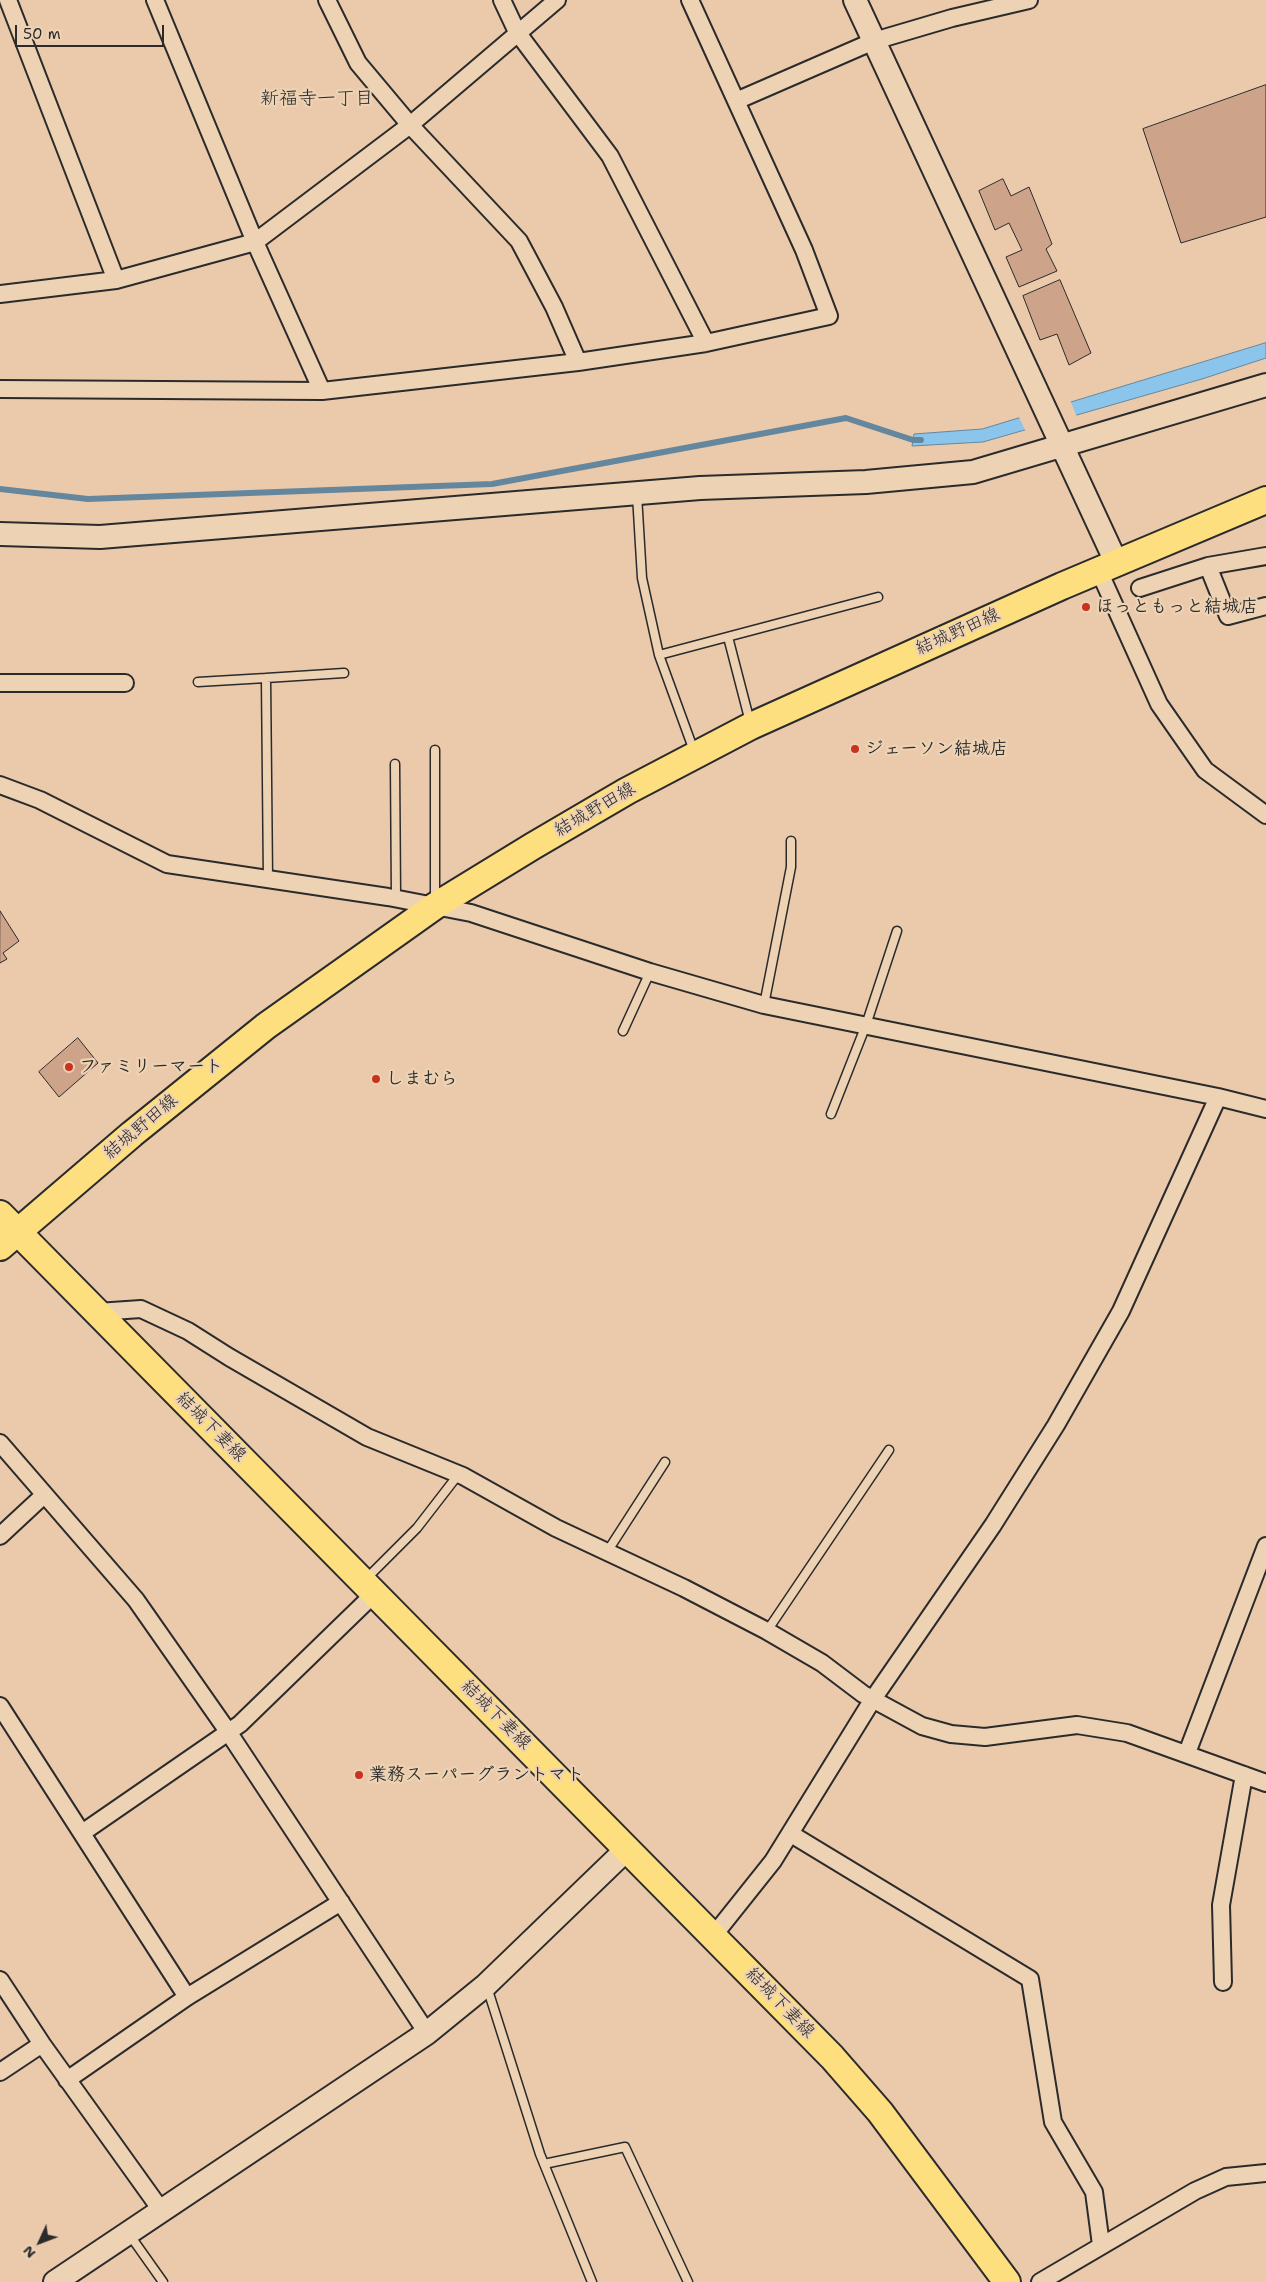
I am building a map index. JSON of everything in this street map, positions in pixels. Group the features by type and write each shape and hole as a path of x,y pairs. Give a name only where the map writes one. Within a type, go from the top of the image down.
{"main road":[{"name":"結城野田線","path":"6,1231 266,1026 435,906 550,836 751,726 933,643 1266,500"},
{"name":"結城下妻線","path":"6,1231 97,1312 714,1935 832,2057 880,2112 1007,2282"}],"street":[{"path":"8,0 116,280"},
{"path":"155,0 255,242 322,391"},
{"path":"327,0 358,62 410,125 519,241 554,307 578,362"},
{"path":"502,0 517,32 610,156 706,343"},
{"path":"0,294 116,280 255,242 410,125 517,32 557,0"},
{"path":"0,389 322,391 578,362 706,343 829,316 804,250 690,0"},
{"path":"854,0 1062,446 1159,704 1205,770 1266,815"},
{"path":"736,101 874,41 952,18 1029,0"},
{"path":"0,534 100,538 700,488 866,482 973,472 1266,385"},
{"path":"1140,588 1208,566 1266,556"},
{"path":"1208,566 1228,616 1266,606"},
{"path":"0,683 125,683"},
{"path":"0,785 40,800 167,864 396,898 471,913 650,972 764,1005 1218,1097 1266,1110"},
{"path":"714,1935 792,1834 874,1699 993,1525 1056,1425 1121,1311 1218,1097"},
{"path":"97,1312 141,1310 180,1327 367,1437 458,1475 556,1528 684,1588 767,1631 822,1663 874,1699 922,1726 951,1734 985,1737 1077,1725 1127,1733 1266,1783"},
{"path":"0,1443 136,1600 229,1733 427,2033"},
{"path":"0,1536 44,1495"},
{"path":"1187,1754 1266,1546"},
{"path":"82,1833 229,1733 369,1587"},
{"path":"0,1706 187,1997"},
{"path":"1223,1982 1221,1905 1244,1775"},
{"path":"792,1834 1030,1978 1053,2122 1094,2192 1101,2245"},
{"path":"55,2282 427,2033 486,1985 628,1848"},
{"path":"67,2080 187,1997 342,1902"},
{"path":"0,1980 67,2080 161,2210"},
{"path":"0,2072 42,2044"},
{"path":"1040,2282 1195,2191 1226,2176 1266,2173"}],"lane":[{"path":"636,493 642,578 659,654 696,755"},
{"path":"659,654 878,597"},
{"path":"728,637 751,726"},
{"path":"198,682 344,673"},
{"path":"266,678 268,880"},
{"path":"435,750 435,906"},
{"path":"395,764 396,898"},
{"path":"764,1005 791,867 791,841"},
{"path":"831,1114 866,1025 897,930"},
{"path":"623,1030 650,972"},
{"path":"767,1631 889,1450"},
{"path":"606,1552 664,1462"},
{"path":"369,1587 458,1475"},
{"path":"486,1985 544,2164 592,2282"},
{"path":"544,2164 625,2147 688,2282"},
{"path":"128,2232 163,2282"}],"water":[{"path":"1266,343 1266,358 1202,379 983,442 912,446 914,434 982,429"}],"pier":[{"path":"1070,400 1077,417 1026,432 1018,415"}],"building":[{"path":"1266,85 1266,217 1181,243 1143,129"},
{"path":"1003,179 1011,196 1029,187 1052,244 1046,249 1057,271 1019,287 1006,257 1022,250 1009,223 995,230 979,191"},
{"path":"1060,280 1091,353 1069,365 1057,334 1040,340 1023,296"},
{"path":"0,911 19,941 3,953 7,959 0,963"},
{"name":"ファミリーマート","path":"78,1038 98,1063 59,1097 39,1072"}],"waterway":[{"path":"0,489 88,499 492,484 846,418 913,440 921,440"}],"place":[{"name":"ほっともっと結城店","path":"1086,607"},
{"name":"ジェーソン結城店","path":"855,749"},
{"name":"ファミリーマート","path":"69,1067"},
{"name":"しまむら","path":"376,1079"},
{"name":"業務スーパーグラントマト","path":"359,1775"}],"district":[{"name":"新福寺一丁目","path":"317,99"}]}
